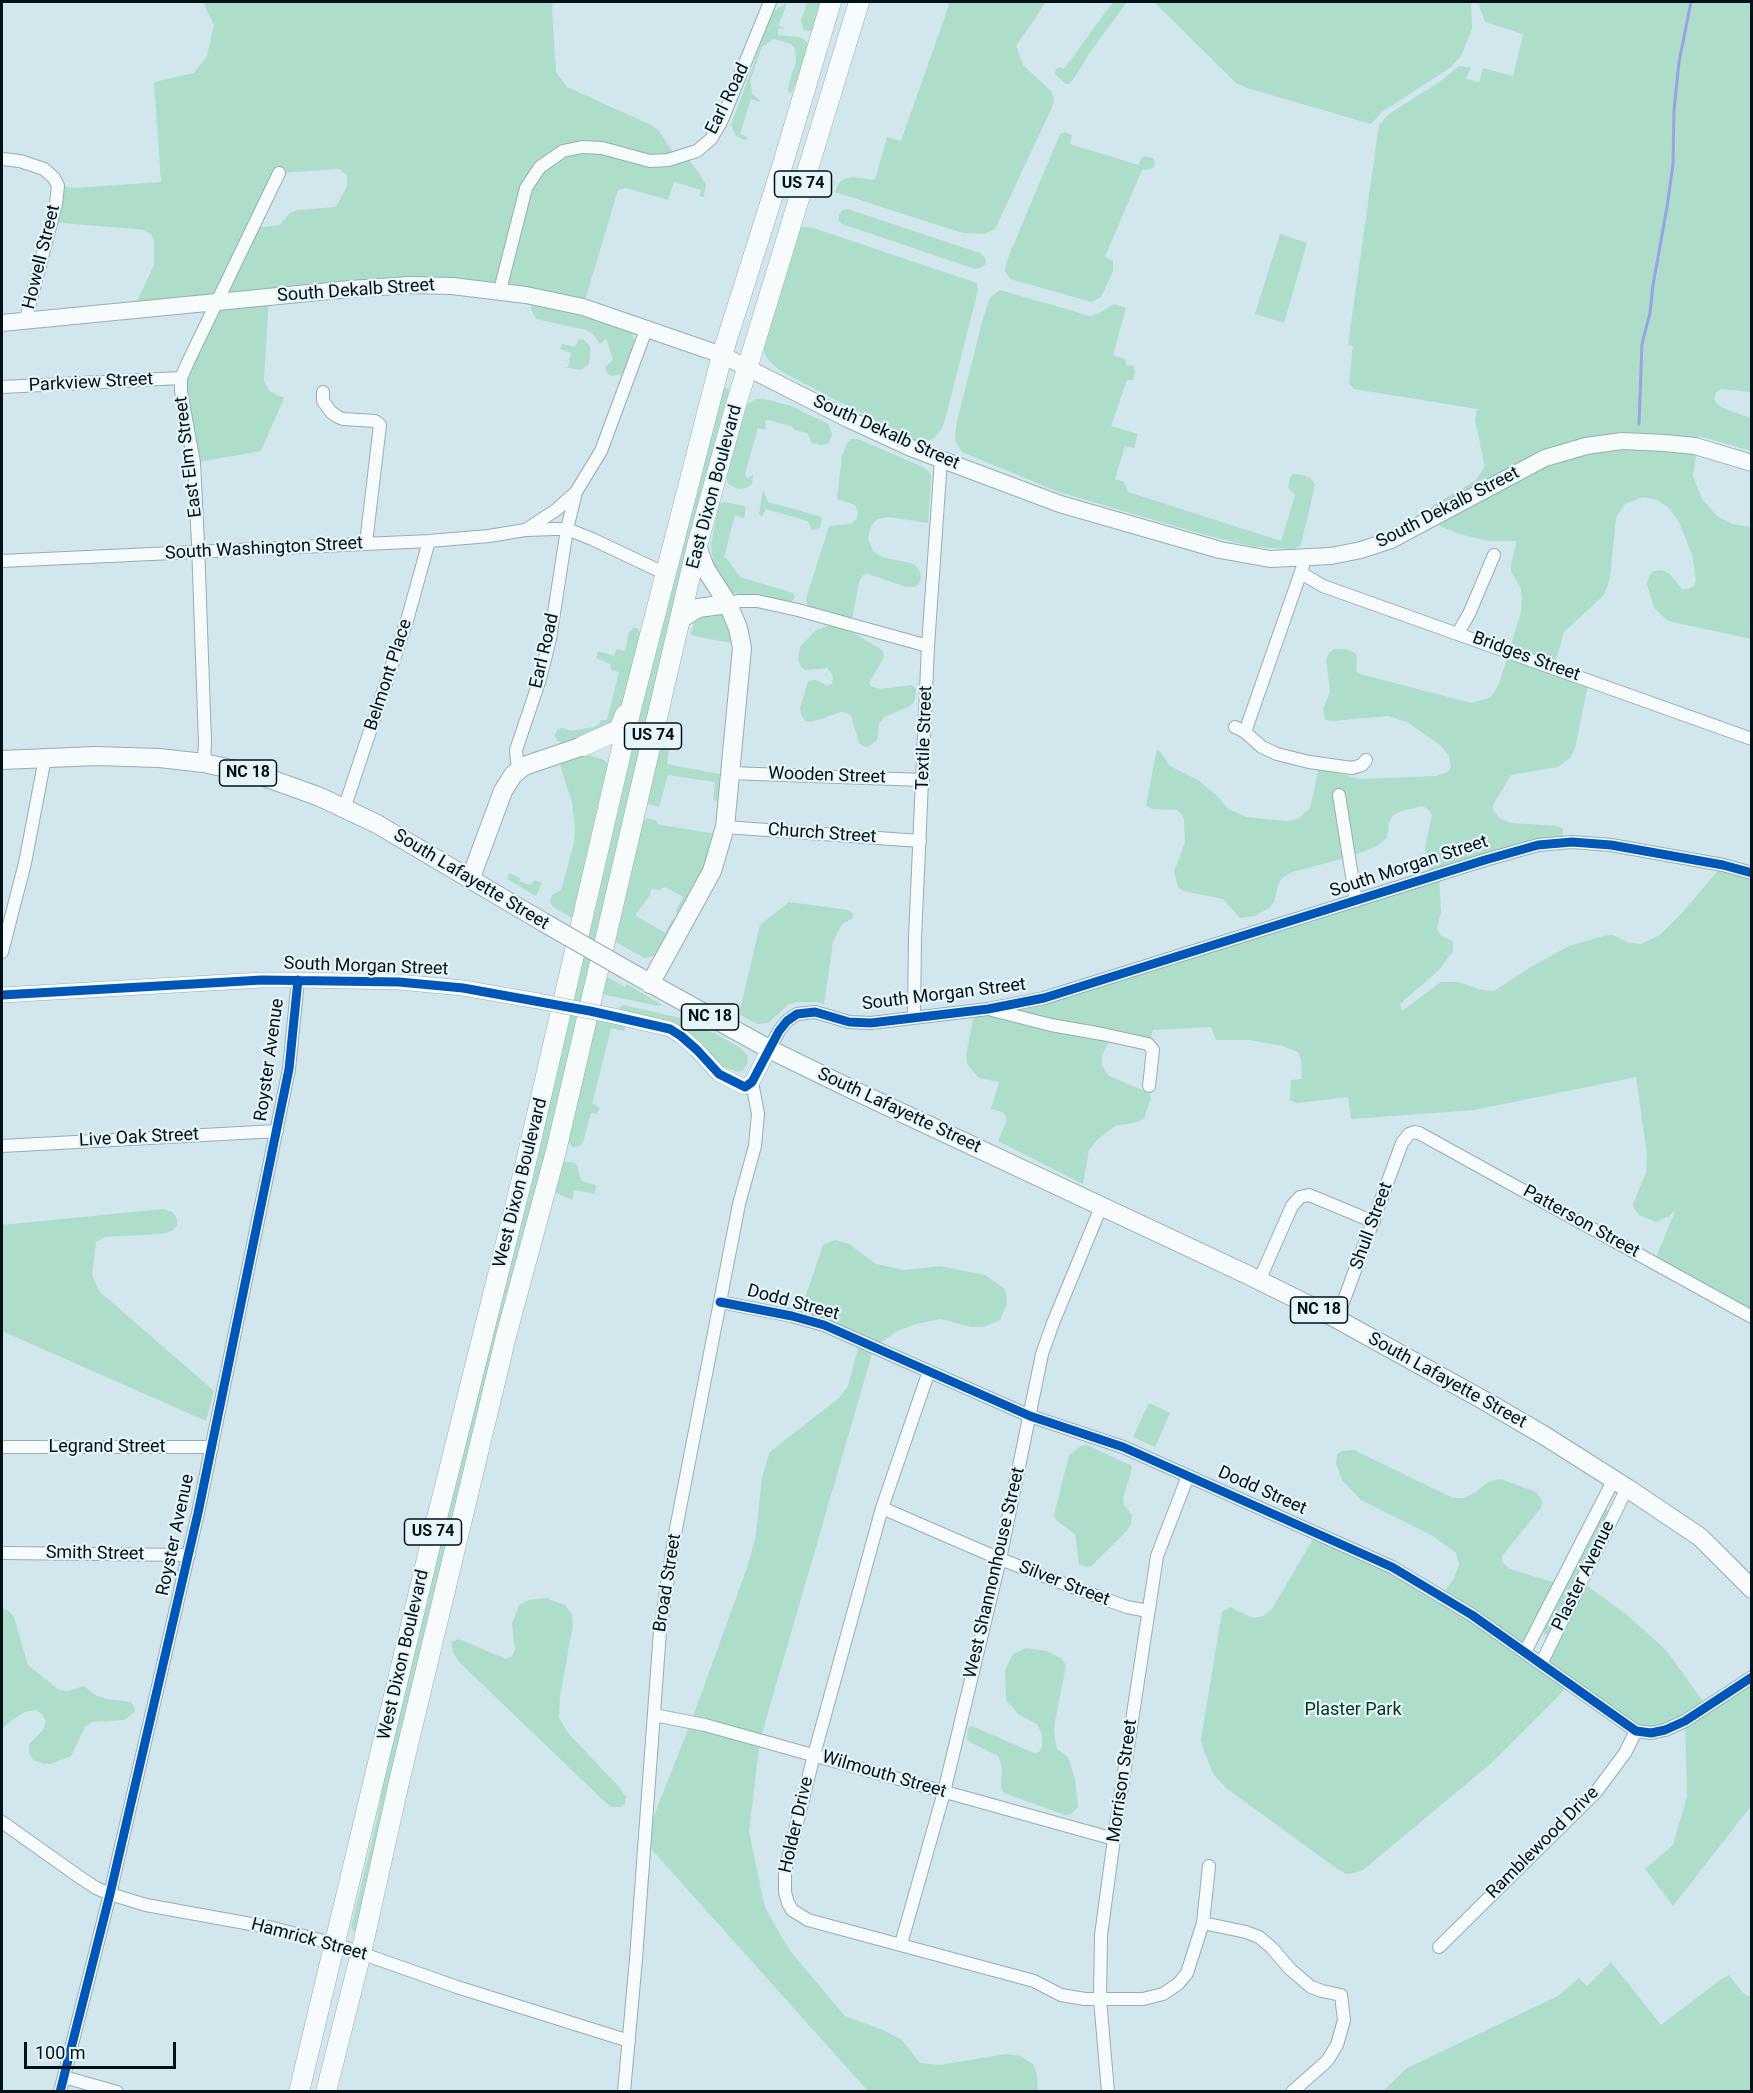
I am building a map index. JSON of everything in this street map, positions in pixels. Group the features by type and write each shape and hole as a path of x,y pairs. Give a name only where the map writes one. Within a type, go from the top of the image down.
{"highway":[{"name":"East Dixon Boulevard","path":"572,974 618,763 722,355 831,2"},
{"name":"East Dixon Boulevard","path":"596,980 698,546 748,368 859,2"},
{"path":"583,746 619,730 625,714 631,710"},
{"path":"583,746 608,753 618,763"},
{"name":"West Dixon Boulevard","path":"299,2091 430,1545 572,974"},
{"name":"West Dixon Boulevard","path":"326,2091 361,1953 399,1782 501,1355 544,1199 596,980"}],"main road":[{"name":"South Dekalb Street","path":"2,323 410,285 500,290 584,306 722,355 911,448 1060,504 1220,550 1304,566 1391,540 1545,458 1586,446 1622,441 1695,446 1752,463"},
{"path":"644,981 712,871 725,827 742,656 738,628 728,604 705,568 698,546"},
{"path":"682,618 706,605 728,604"},
{"path":"470,880 503,791 518,771 550,756 583,746"},
{"name":"South Lafayette Street","path":"2,760 128,756 204,763 231,768 294,786 344,808 391,832 644,981 770,1049 1259,1281 1336,1319 1485,1401 1545,1436 1700,1537 1752,1589"}],"street":[{"name":"Earl Road","path":"500,290 526,188 540,167 563,151 582,147 602,148 641,160 659,162 697,151 711,139 721,122 771,2"},
{"name":"Howell Street","path":"2,159 20,161 44,169 54,178 58,186 56,204 25,322"},
{"name":"East Elm Street","path":"204,763 199,552 194,463 181,391 181,378 279,173"},
{"path":"576,492 601,451 647,327"},
{"name":"Parkview Street","path":"2,387 181,378"},
{"path":"323,392 323,401 338,417 375,421 380,425 366,543"},
{"name":"Textile Street","path":"914,1018 915,938 928,646 941,459"},
{"name":"Earl Road","path":"518,771 516,750 540,679 550,639 567,529 576,492"},
{"name":"South Washington Street","path":"525,530 556,510 576,492"},
{"name":"South Washington Street","path":"2,561 429,541 489,536 525,530 567,529 666,574"},
{"name":"Belmont Place","path":"344,808 408,617 429,541"},
{"path":"1458,633 1469,614 1494,555"},
{"path":"1304,566 1240,730 1262,747 1277,754 1309,762 1352,768 1362,765 1366,760"},
{"name":"Bridges Street","path":"1304,566 1323,586 1752,739"},
{"path":"728,604 738,600 757,601 928,646"},
{"path":"2,951 26,864 45,758"},
{"name":"Wooden Street","path":"730,773 923,780"},
{"path":"1339,795 1356,901"},
{"name":"Church Street","path":"725,827 920,841"},
{"name":"South Morgan Street","path":"2,995 262,980 399,982 464,988 614,1016 670,1029 697,1050 719,1074 744,1087 752,1082 779,1031 787,1021 801,1013 815,1012 849,1022 861,1023 988,1009 1044,998 1516,850 1556,843 1630,847 1752,873"},
{"name":"Royster Avenue","path":"60,2091 110,1894 189,1555 289,1069 298,980"},
{"path":"988,1009 1051,1025 1148,1044 1153,1050 1149,1086"},
{"name":"Broad Street","path":"624,2091 660,1631 674,1539 739,1204 755,1146 758,1107 752,1082"},
{"name":"Live Oak Street","path":"2,1146 277,1131"},
{"name":"Patterson Street","path":"1409,1134 1419,1133 1752,1317"},
{"name":"Shull Street","path":"1336,1319 1402,1143 1409,1134"},
{"path":"1259,1281 1292,1206 1299,1197 1309,1195 1374,1222"},
{"name":"West Shannonhouse Street","path":"901,1944 944,1792 1000,1559 1042,1354 1101,1207"},
{"name":"Dodd Street","path":"720,1302 825,1325 1030,1416 1123,1447 1392,1567 1472,1615 1636,1731"},
{"name":"Holder Drive","path":"929,1371 882,1508 814,1755 785,1871 784,1892 792,1911 808,1920 1034,1982 1061,1995 1100,1999 1152,1998 1178,1984 1187,1973 1203,1923 1209,1866"},
{"name":"Legrand Street","path":"2,1447 212,1447"},
{"name":"Morrison Street","path":"1108,2091 1100,1999 1101,1935 1157,1556 1188,1476"},
{"name":"Plaster Avenue","path":"1525,1652 1620,1484"},
{"name":"Plaster Avenue","path":"1540,1664 1620,1484"},
{"name":"Silver Street","path":"882,1508 1000,1559 1114,1603 1148,1611"},
{"name":"Smith Street","path":"2,1553 189,1555"},
{"path":"1636,1731 1652,1733 1685,1721 1752,1677"},
{"name":"Wilmouth Street","path":"654,1715 705,1725 1114,1839"},
{"name":"Ramblewood Drive","path":"1438,1947 1596,1792 1625,1752 1636,1731"},
{"name":"Hamrick Street","path":"2,1822 87,1882 110,1894 146,1905 273,1928 335,1944 457,1987 628,2041"},
{"path":"1203,1923 1259,1937 1311,1987 1322,1992 1341,1995 1344,2020 1337,2045 1326,2061 1292,2091"},
{"path":"64,2077 117,2091"}],"green space":[{"path":"203,2 553,2 556,72 567,87 651,125 659,131 677,158 685,155 696,169 706,185 704,197 699,196 701,190 674,182 668,200 626,188 618,190 583,307 500,290 269,297 264,380 269,391 284,398 261,451 194,463 181,391 217,302 133,310 154,265 154,240 151,234 144,230 52,222 58,186 75,188 161,182 154,82 194,73 207,56 214,25","holes":["339,169 347,175 347,186 336,207 297,210 290,213 280,225 254,228 279,173"]},
{"path":"807,2 826,2 815,29 811,31 804,30 801,21"},
{"path":"950,2 1046,2 1016,46 1023,65 1051,91 1054,98 1053,105 995,229 985,234 963,233 835,192 839,183 844,179 853,177 875,180 887,137 901,141"},
{"path":"1113,2 1127,2 1070,84 1066,84 1055,74 1056,69 1060,67 1064,69"},
{"path":"1154,2 1471,2 1472,29 1461,56 1451,67 1382,112 1371,124 1236,83"},
{"path":"1478,2 1751,2 1751,392 1721,389 1714,398 1717,404 1725,409 1751,418 1751,451 1699,436 1693,476 1702,499 1717,516 1732,524 1751,527 1751,639 1668,621 1654,608 1647,584 1649,576 1653,571 1662,570 1670,574 1682,589 1694,586 1696,580 1692,554 1679,522 1669,508 1657,500 1643,497 1625,504 1616,518 1610,578 1604,595 1564,632 1554,667 1589,680 1576,744 1571,757 1558,767 1511,775 1493,805 1493,810 1499,818 1511,823 1558,826 1563,829 1563,837 1535,841 1429,873 1425,847 1432,815 1422,806 1402,811 1393,815 1389,823 1387,838 1377,846 1349,857 1292,872 1282,878 1274,902 1268,909 1254,916 1240,918 1223,899 1183,891 1178,887 1174,872 1185,842 1184,818 1178,810 1152,809 1146,805 1157,749 1170,766 1198,780 1228,809 1246,817 1288,821 1299,818 1310,808 1319,768 1360,779 1436,776 1448,772 1451,767 1449,756 1440,745 1407,722 1388,716 1325,720 1323,709 1330,692 1326,659 1334,649 1346,649 1355,653 1356,671 1360,674 1471,703 1489,698 1494,693 1500,681 1521,612 1521,589 1511,571 1517,541 1488,541 1459,534 1440,526 1432,506 1476,480 1485,467 1475,420 1477,409 1354,389 1349,383 1353,346 1348,345 1379,125 1389,114 1438,83 1459,66 1471,68 1467,79 1479,82 1483,68 1513,76 1523,34 1485,22"},
{"path":"787,3 778,26 785,28 778,29 778,35 800,37 807,42 809,48 792,92 789,93 790,79 796,63 795,49 791,44 774,39 762,47 750,81 752,93 760,102 751,99 740,134 749,138 745,140 736,136 731,125 773,11"},
{"path":"1065,132 1072,135 1070,144 1138,165 1143,156 1153,158 1155,162 1154,168 1142,170 1105,257 1113,261 1113,271 1101,297 1092,302 1010,279 1005,271 1006,263 1060,134"},
{"path":"848,209 980,253 985,258 986,264 975,269 842,224 839,221 839,215 842,210"},
{"path":"801,227 810,227 977,283 978,290 945,420 941,430 934,438 923,443 915,441 782,372 768,360 764,352 764,343 794,232"},
{"path":"1280,234 1307,243 1284,323 1255,314"},
{"path":"1000,290 1090,316 1114,304 1126,308 1113,355 1125,359 1127,366 1133,365 1135,372 1133,380 1127,380 1111,426 1138,434 1134,448 1125,446 1115,479 1124,482 1128,492 1281,541 1295,495 1288,488 1290,477 1294,474 1303,475 1310,478 1315,485 1301,545 1294,549 1250,546 1202,534 1059,492 962,452 956,442 957,421 984,315 989,300"},
{"path":"534,305 603,321 632,332 634,341 624,374 611,376 607,373 605,367 613,360 606,338 600,344 593,334 586,330 536,319 531,309"},
{"path":"579,339 584,340 590,346 588,365 581,370 563,367 568,367 571,353 560,349 562,344 575,347"},
{"path":"723,386 729,390 695,518 630,792 617,865 356,1931 354,1931 351,1928 377,1819 391,1740 605,867 660,628"},
{"path":"756,399 791,406 828,424 832,434 829,443 821,445 812,443 807,433 795,430 791,426 765,421 766,430 758,428 745,474 747,478 753,475 752,484 739,489 728,484 725,472 745,406"},
{"path":"852,439 858,439 925,468 931,477 928,523 889,517 877,519 871,526 868,539 873,551 882,557 914,564 920,572 919,584 906,587 868,574 863,575 859,582 852,620 813,610 808,606 806,599 829,526 850,524 857,519 858,512 855,505 837,499 842,456 847,443"},
{"path":"763,490 768,502 822,517 820,527 815,530 811,529 808,521 766,509 762,517 759,513"},
{"path":"724,502 744,506 746,509 744,518 735,515 724,557 740,577 793,593 795,597 792,601 786,603 727,592 715,577 711,544 719,504"},
{"path":"721,614 728,620 736,643 690,635 695,620 702,615"},
{"path":"833,624 844,627 882,650 883,659 869,683 871,686 880,689 912,685 916,689 915,700 910,706 884,717 879,724 877,740 868,747 859,743 848,713 841,712 811,722 805,721 801,714 800,708 808,681 816,680 827,686 832,684 833,679 827,668 806,670 801,667 798,659 800,647 816,630"},
{"path":"637,628 642,636 619,722 564,744 558,741 554,736 558,729 571,731 594,727 601,720 607,720 619,672 611,670 610,664 596,658 598,651 614,656 617,649 625,651 629,632"},
{"path":"667,732 676,734 678,740 676,743 670,742 667,764 724,775 722,803 713,800 715,782 668,775 659,807 648,804 646,799 663,735"},
{"path":"588,755 604,760 610,766 578,921 553,907 550,902 552,895 561,890 574,843 572,802 559,762"},
{"path":"647,818 661,825 717,834 714,854 679,912 676,911 683,897 666,887 658,890 651,889 650,895 637,913 636,916 665,933 673,919 676,921 656,955 645,958 613,941 642,822"},
{"path":"1723,865 1751,873 1751,1317 1654,1263 1676,1209 1669,1216 1656,1222 1639,1215 1634,1208 1633,1204 1646,1173 1647,1154 1636,1077 1474,1110 1351,1119 1348,1097 1297,1103 1290,1100 1291,1080 1302,1079 1301,1060 1298,1052 1283,1046 1250,1040 1216,1040 1211,1027 1153,1030 1151,1038 1135,1040 1112,1036 1102,1055 1102,1066 1109,1076 1149,1093 1151,1098 1144,1119 1115,1126 1098,1139 1089,1150 1083,1184 998,1141 1006,1122 1006,1116 1002,1112 991,1109 999,1082 979,1078 967,1064 966,1055 975,1010 988,1009 1439,876 1441,912 1437,928 1441,936 1453,941 1453,951 1439,970 1400,1004 1402,1011 1441,982 1458,982 1482,990 1494,991 1569,946 1613,935 1629,943 1641,944 1660,935"},
{"path":"509,873 520,878 519,881 530,885 535,880 542,883 536,896 507,879"},
{"path":"789,902 848,910 853,914 853,918 842,924 833,942 824,1005 818,1002 797,1002 788,1005 768,1023 757,1024 739,1014 760,925"},
{"path":"602,974 625,987 627,984 662,1005 597,993"},
{"path":"623,1005 690,1020 739,1047 747,1055 748,1063 742,1071 738,1072 720,1066 711,1058 619,1010"},
{"path":"593,1018 625,1025 625,1028 624,1031 611,1028 592,1104 598,1106 599,1110 597,1113 591,1113 583,1142 580,1146 573,1147 566,1141"},
{"path":"573,1162 577,1165 581,1181 596,1185 595,1194 574,1190 572,1200 555,1192 562,1163"},
{"path":"164,1209 172,1212 177,1218 177,1225 172,1231 162,1234 105,1237 96,1242 92,1276 100,1292 214,1391 206,1421 2,1331 2,1225"},
{"path":"835,1240 849,1244 876,1264 904,1270 940,1266 985,1275 1005,1289 1007,1304 1000,1320 983,1327 971,1327 941,1319 897,1331 874,1347 760,1740 749,1831 765,1908 790,1951 845,2016 883,2030 902,2040 920,2063 941,2065 1006,2054 1020,2056 1033,2064 1037,2074 1038,2091 868,2091 644,1841 691,1722 748,1565 756,1535 762,1477 770,1452 840,1397 848,1386 860,1341 798,1318 823,1245"},
{"path":"1149,1403 1170,1413 1155,1447 1133,1437"},
{"path":"1087,1445 1132,1466 1123,1498 1124,1505 1132,1515 1127,1531 1091,1566 1087,1567 1079,1564 1075,1534 1056,1520 1054,1515 1069,1455 1081,1446"},
{"name":"Plaster Park","path":"1354,1450 1453,1498 1465,1498 1488,1482 1501,1479 1536,1492 1542,1501 1541,1508 1502,1556 1502,1562 1510,1569 1559,1584 1525,1652 1540,1663 1582,1582 1627,1615 1666,1650 1707,1707 1751,1677 1751,1806 1673,1906 1645,1869 1673,1845 1687,1796 1685,1722 1643,1733 1570,1684 1489,1765 1363,1870 1354,1873 1346,1874 1336,1868 1226,1788 1213,1774 1201,1739 1222,1612 1230,1607 1253,1618 1263,1616 1272,1609 1316,1534 1441,1596 1454,1578 1459,1565 1456,1553 1433,1536 1361,1500 1342,1480 1336,1463 1337,1454"},
{"path":"1605,1510 1609,1515 1548,1634 1544,1635 1543,1629"},
{"path":"546,1598 565,1605 572,1615 573,1624 560,1697 559,1718 569,1734 626,1797 625,1804 621,1807 611,1807 602,1799 459,1662 453,1652 451,1642 459,1639 506,1659 511,1657 515,1650 512,1624 519,1605 529,1600"},
{"path":"4,1609 14,1617 28,1665 59,1690 68,1691 84,1686 95,1695 106,1699 131,1702 135,1712 124,1720 92,1722 85,1727 71,1756 51,1764 33,1760 29,1752 29,1744 43,1730 46,1722 43,1715 36,1710 25,1712 2,1729 2,1610"},
{"path":"1026,1648 1047,1651 1061,1658 1066,1665 1054,1727 1057,1749 1068,1757 1075,1779 1078,1807 1070,1815 1004,1793 1001,1787 1002,1768 998,1756 968,1741 967,1738 968,1728 972,1726 1034,1753 1039,1752 1042,1747 1042,1734 1037,1724 1019,1715 1006,1700 1005,1671 1013,1654"},
{"path":"1611,1962 1661,2025 1729,1975 1743,1993 1751,1997 1751,2091 1383,2091 1407,2068 1558,1996 1579,1978 1587,1986"}],"waterway":[{"path":"1639,424 1642,344 1650,313 1667,207 1673,164 1674,110 1679,62 1691,2"}],"cycle path":[{"path":"2,995 262,980 399,982 463,988 590,1011 670,1029 697,1050 719,1074 745,1087 752,1082 779,1031 797,1014 815,1012 849,1022 871,1023 988,1009 1044,998 1538,845 1572,842 1611,845 1723,865 1752,873"},
{"path":"60,2092 110,1894 198,1513 289,1069 298,980"},
{"path":"720,1302 792,1316 824,1325 1030,1416 1123,1447 1392,1567 1472,1615 1636,1731 1651,1733 1665,1730 1685,1721 1752,1677"}]}
